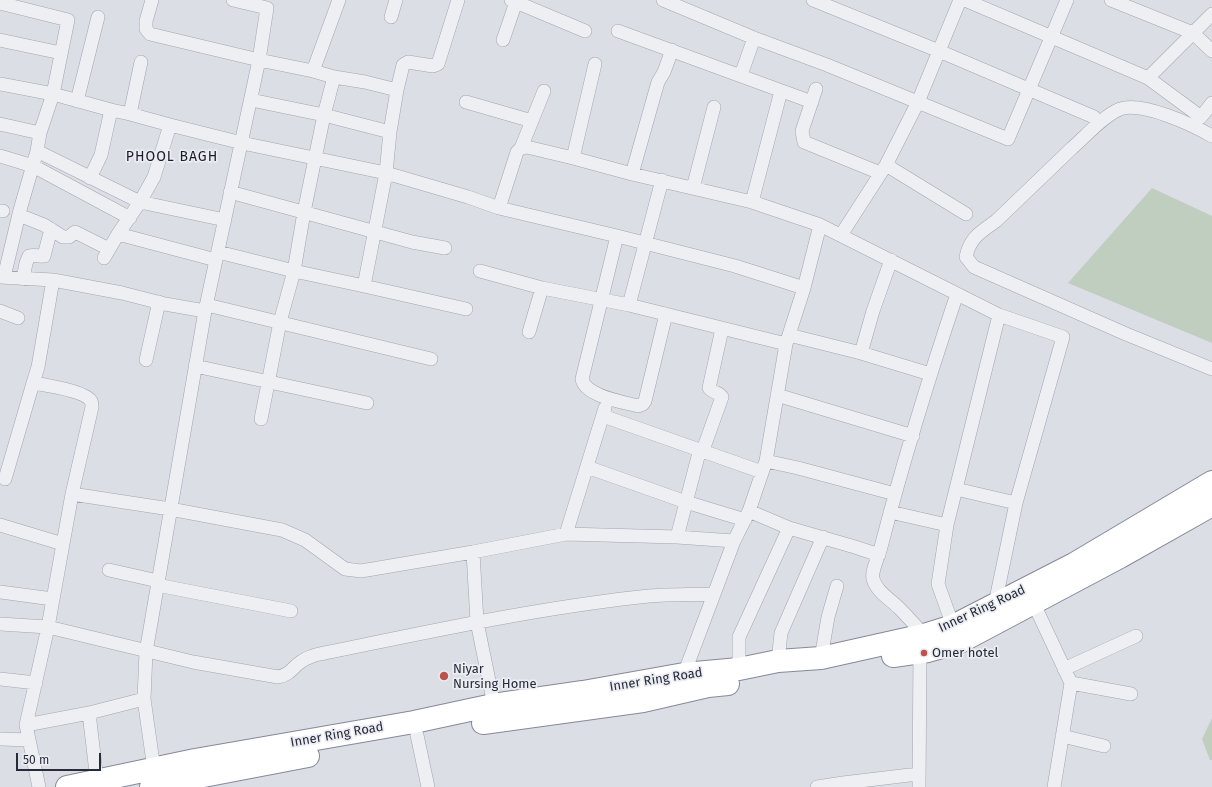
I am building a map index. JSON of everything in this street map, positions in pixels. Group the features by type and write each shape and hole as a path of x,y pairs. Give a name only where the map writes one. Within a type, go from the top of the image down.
{"highway":[{"name":"Inner Ring Road","path":"160,782 195,760 438,718 643,701 708,686 775,678 922,643 1074,564 1212,482"},
{"name":"Inner Ring Road","path":"922,643 928,650 960,642 1120,557 1212,505"},
{"name":"Inner Ring Road","path":"68,787 97,781 160,782 198,776 417,735 496,713 583,692 684,674 740,669 778,661 821,658 922,643"}],"street":[{"path":"152,0 146,21 146,29 150,34 259,60 313,70 334,77 366,82 397,90"},
{"path":"160,782 144,699 146,652 195,366 230,192 242,143 259,60 267,4 233,0"},
{"path":"313,70 339,0"},
{"path":"391,17 396,0"},
{"path":"364,286 386,173 390,132 403,64 408,62 433,66 438,64 458,0"},
{"path":"663,0 754,38 1008,139 1067,0"},
{"path":"813,0 939,51 1094,117"},
{"path":"841,235 883,169 918,102 960,0"},
{"path":"965,0 1148,78 1201,117 1212,103"},
{"path":"1112,0 1193,33 1212,51"},
{"path":"503,40 514,1 586,31"},
{"path":"0,3 68,20 53,94 40,133 37,151 2,277 53,280 122,293 159,302 206,308 280,322 431,359"},
{"path":"1148,78 1212,14"},
{"path":"77,101 98,17"},
{"path":"618,32 672,50 812,102"},
{"path":"741,75 754,38"},
{"path":"0,40 61,54"},
{"path":"632,174 658,82 664,72 672,50"},
{"path":"130,114 141,62"},
{"path":"573,158 595,64"},
{"path":"261,419 280,322 294,271 304,212 324,115 334,77"},
{"path":"0,84 53,94 242,143 386,173 500,208 735,266 804,288"},
{"path":"816,89 802,131 804,142 883,169 966,214"},
{"path":"500,208 518,152 544,91"},
{"path":"752,202 781,91"},
{"path":"251,100 324,115 390,132"},
{"path":"466,102 532,122"},
{"path":"693,188 714,107"},
{"path":"1212,136 1158,112 1140,108 1121,109 1100,123 996,221 981,232 971,242 966,257 974,267 1126,334 1212,369"},
{"path":"90,178 102,155 111,110"},
{"path":"0,124 40,133"},
{"path":"19,215 44,225 66,237 69,237 75,232 107,254 154,177 170,125"},
{"path":"521,148 526,147 752,202 820,225 999,315 1063,337 1016,502 995,604"},
{"path":"37,151 140,202 225,220"},
{"path":"0,156 33,166 130,218"},
{"path":"629,305 662,180"},
{"path":"230,192 412,242 445,248"},
{"path":"684,674 734,541 747,515 764,466 787,339 804,288 820,225"},
{"path":"22,278 29,256 44,256 51,229"},
{"path":"118,234 466,309"},
{"path":"617,236 582,379 583,384 587,389 607,398 638,406 643,404 666,314"},
{"path":"861,353 891,260"},
{"path":"480,271 542,288 629,305 722,329 787,339 861,353 930,374"},
{"path":"4,479 38,367 53,280"},
{"path":"529,332 542,288"},
{"path":"817,787 919,781 922,643 898,607 878,589 872,577 880,556 890,512 930,374 957,294"},
{"path":"146,360 159,302"},
{"path":"0,311 18,318"},
{"path":"953,626 938,584 947,525 999,315"},
{"path":"677,537 702,450 722,397 721,394 711,391 709,388 722,329"},
{"path":"195,366 367,403"},
{"path":"33,383 78,393 88,398 92,407 72,494 48,627 26,725 39,787"},
{"path":"777,395 913,436"},
{"path":"566,534 603,416 607,398"},
{"path":"603,416 702,450 764,466 798,468 895,494"},
{"path":"587,467 686,502 747,515 823,537 880,556"},
{"path":"956,489 1016,502"},
{"path":"72,494 170,509 282,530 305,540 345,569 361,571 566,534 677,537 734,541"},
{"path":"890,512 947,525"},
{"path":"0,525 63,544"},
{"path":"740,669 739,637 788,528"},
{"path":"778,661 781,633 823,537"},
{"path":"473,552 477,622 496,713"},
{"path":"109,570 157,583 291,611"},
{"path":"821,658 828,617 837,586"},
{"path":"0,592 52,599"},
{"path":"0,624 48,627 146,652 278,677 292,671 302,661 315,655 477,622 642,597 713,594"},
{"path":"1033,602 1071,683 1054,787"},
{"path":"1064,669 1136,636"},
{"path":"0,679 36,683"},
{"path":"1071,683 1131,694"},
{"path":"26,725 89,713 144,699"},
{"path":"89,713 97,781"},
{"path":"417,735 428,787"},
{"path":"1062,736 1104,746"},
{"path":"0,739 29,740"}],"green space":[{"path":"1152,188 1212,216 1212,343 1068,283"},
{"path":"1212,718 1212,760 1210,760 1202,739"}],"place":[{"name":"Omer hotel","path":"924,653"},
{"name":"Niyar Nursing Home","path":"444,676"}],"district":[{"name":"PHOOL BAGH","path":"172,157"}]}
